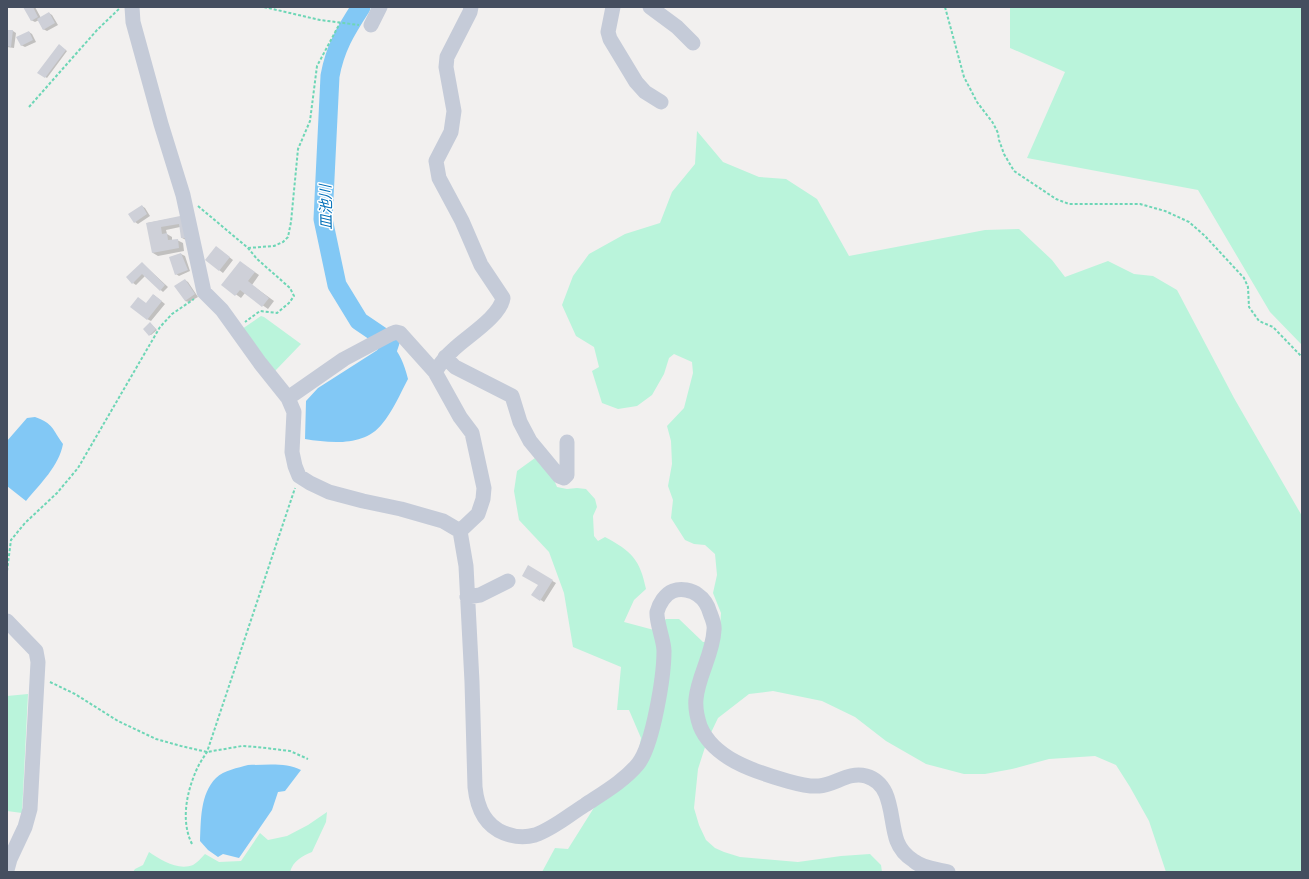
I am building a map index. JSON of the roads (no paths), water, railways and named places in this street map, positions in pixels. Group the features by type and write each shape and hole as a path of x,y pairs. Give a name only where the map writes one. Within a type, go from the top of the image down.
{"street":[{"path":"132,7 135,30 161,124 183,195 204,292 222,310 260,363 288,398 294,412 292,452 299,476 310,484 329,492 401,509 443,521 454,526 460,531 466,566 476,800 480,811 491,826 510,835 522,837 534,835 547,830 597,797 623,778 639,763 647,745 658,705 663,672 664,649 657,613 662,599 672,591 693,591 702,598 708,607 715,629 709,653 698,683 695,701 696,714 701,728 714,746 738,764 766,775 799,784 821,786 859,774 879,782 889,802 897,842 904,854 916,863 948,872"},
{"path":"371,24 380,7"},
{"path":"435,372 445,357 453,349 485,324 502,303 503,298 481,265 462,221 440,178 436,162 440,151 451,132 454,111 446,67 446,57 470,12 471,7"},
{"path":"613,7 608,32 610,39 636,82 645,92 661,102"},
{"path":"650,7 677,27 693,43"},
{"path":"288,398 344,359 396,332 400,333 435,372 460,417 472,433 484,488 483,499 478,514 460,531"},
{"path":"445,357 455,367 512,396 520,422 530,440 559,476 564,478 567,475 568,442"},
{"path":"467,597 480,595 508,581"},
{"path":"7,621 36,651 38,662 36,676 30,809 25,827 10,859 7,870"}],"water":[{"path":"390,342 401,359 408,379 393,408 382,424 366,437 346,442 325,442 305,439 306,401 318,388"},
{"path":"35,417 46,422 63,444 58,460 26,501 7,486 7,441 27,418"},
{"path":"248,765 282,765 295,767 301,770 285,791 278,792 272,810 239,858 223,854 218,857 208,850 200,841 201,816 204,799 211,784 219,775"}],"waterway":[{"name":"皿池川","path":"361,7 338,48 330,76 323,219 337,285 359,321 390,342 387,351"}]}
